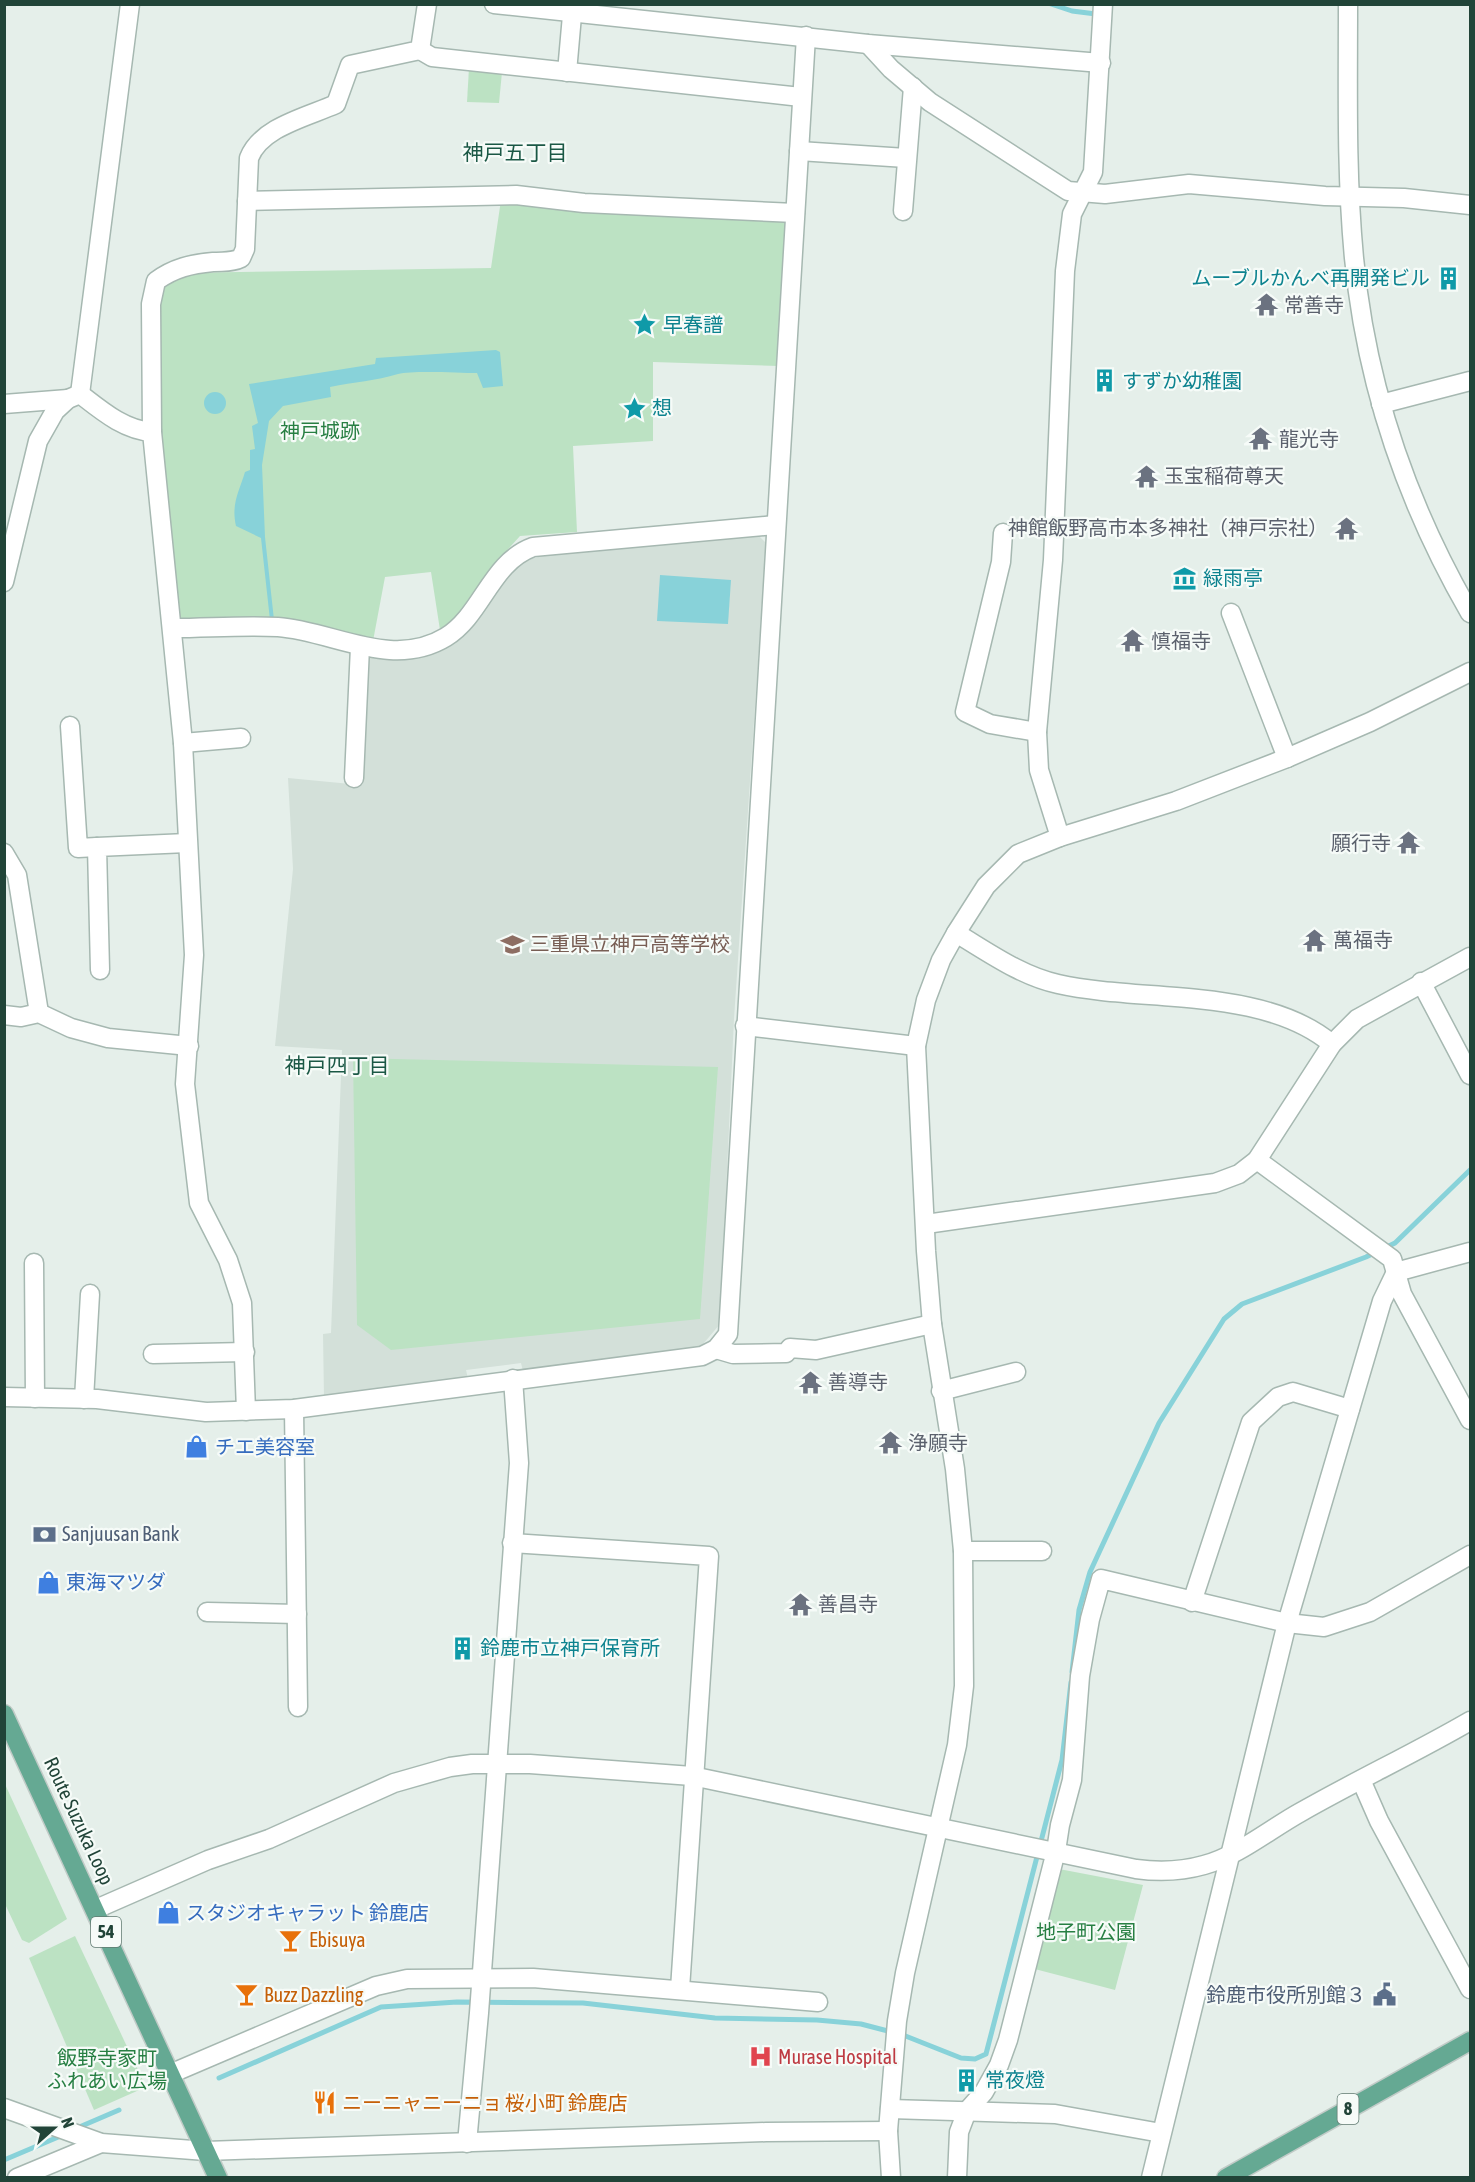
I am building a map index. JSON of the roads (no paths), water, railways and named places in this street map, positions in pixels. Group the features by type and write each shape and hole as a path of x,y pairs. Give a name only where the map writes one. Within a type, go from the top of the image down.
{"main road":[{"name":"Route Suzuka Loop","path":"4,1714 96,1909 218,2178"},
{"name":"8","path":"1226,2178 1470,2041"}],"street":[{"path":"5,578 38,441 55,411 74,397 130,4"},
{"path":"420,50 427,4"},
{"path":"494,4 673,13 806,36 868,44 1101,63"},
{"path":"1060,837 1039,770 1038,732 1053,560 1065,271 1071,214 1093,172 1103,4"},
{"path":"1348,4 1350,197 1354,260 1381,404 1389,435 1426,530 1470,613"},
{"path":"567,72 573,8"},
{"path":"4,1397 84,1399 196,1411 294,1409 702,1356 716,1349 728,1334 745,1026 777,551 776,525 806,36"},
{"path":"868,44 891,69 930,102 1068,191 1105,194 1189,184 1350,197 1404,198 1470,205"},
{"path":"246,1411 245,1333 238,1288 199,1203 185,1084 194,955 183,743 152,432 151,304 156,281 180,266 232,262 241,258 245,249 249,158 253,147 264,136 336,104 350,65 420,50 432,57 801,97"},
{"path":"903,212 913,87"},
{"path":"799,151 906,158"},
{"path":"247,201 516,195 584,203 795,213"},
{"path":"1381,404 1470,381"},
{"path":"4,404 74,397 140,431 152,432"},
{"path":"173,628 277,627 322,634 360,647 407,649 444,638 458,629 506,565 519,552 533,547 776,525"},
{"path":"1003,533 999,570 965,712 990,724 1038,732"},
{"path":"1231,613 1287,758"},
{"path":"354,778 360,647"},
{"path":"891,2178 888,2131 897,2021 905,1973 957,1745 964,1686 963,1551 955,1469 932,1324 916,1046 926,1000 941,960 986,886 1018,854 1060,837 1176,801 1287,758 1370,722 1470,672"},
{"path":"70,726 78,848 187,843"},
{"path":"183,743 241,738"},
{"path":"97,847 100,970"},
{"path":"4,854 17,875 39,1013"},
{"path":"956,933 1020,971 1057,984 1214,1001 1260,1011 1293,1020 1318,1032 1332,1044"},
{"path":"926,1224 1215,1183 1239,1174 1257,1160 1332,1044 1357,1019 1470,957"},
{"path":"1421,982 1470,1075"},
{"path":"4,1015 21,1017 39,1013 71,1028 108,1038 189,1046"},
{"path":"745,1026 916,1046"},
{"path":"1257,1160 1371,1243 1393,1265 1402,1294 1463,1389 1470,1420"},
{"path":"1393,1265 1470,1252"},
{"path":"34,1263 35,1398"},
{"path":"1151,2178 1233,1852 1287,1623 1393,1265"},
{"path":"84,1399 90,1294"},
{"path":"716,1349 733,1354 786,1353 790,1348 816,1350 932,1324"},
{"path":"153,1354 245,1352"},
{"path":"941,1391 1016,1371"},
{"path":"467,2143 479,2013 519,1463 513,1379"},
{"path":"1192,1602 1251,1422 1278,1397 1293,1392 1350,1409"},
{"path":"294,1409 298,1707"},
{"path":"512,1543 708,1557 692,1776 680,1989"},
{"path":"963,1551 1042,1551"},
{"path":"957,2178 959,2133 967,2111 984,2092 999,2066 1008,2040 1052,1851 1072,1780 1080,1676 1090,1619 1101,1579 1287,1623 1324,1627 1350,1620 1470,1555"},
{"path":"207,1612 297,1614"},
{"path":"96,1909 208,1860 269,1839 394,1783 450,1767 497,1764 692,1776 1028,1847 1154,1871 1205,1865 1233,1852 1470,1721"},
{"path":"1360,1780 1379,1821 1470,1989"},
{"path":"170,2074 390,1981 481,1983 533,1978 819,2002"},
{"path":"4,2108 93,2141 206,2151 766,2132 888,2131"},
{"path":"890,2109 1055,2114 1161,2133"},
{"path":"18,2178 93,2141"}],"water":[{"path":"496,350 500,352 503,386 483,388 477,373 405,373 330,387 331,397 283,406 269,421 262,465 265,537 274,620 270,620 261,538 236,526 235,518 238,492 245,472 250,470 250,450 255,449 252,426 258,423 249,384 375,364 376,358"},
{"path":"215,392 223,395 226,403 223,411 215,414 207,411 204,403 207,395"},
{"path":"660,575 731,580 728,624 657,621"}],"waterway":[{"path":"1051,4 1072,11 1096,14"},
{"path":"1072,1672 1079,1610 1090,1572 1159,1423 1224,1319 1242,1304 1366,1257 1395,1243 1470,1170"},
{"path":"219,2078 381,2007 457,2002 583,2003 715,2018 817,2020 861,2024 903,2035 961,2058 975,2059 986,2054 1062,1760 1071,1682"},
{"path":"77,2128 119,2110"},
{"path":"4,2160 63,2135"}],"place":[{"name":"ムーブルかんべ再開発ビル","path":"1448,278"},
{"name":"常善寺","path":"1266,305"},
{"name":"早春譜","path":"645,325"},
{"name":"すずか幼稚園","path":"1104,381"},
{"name":"想","path":"634,408"},
{"name":"龍光寺","path":"1261,439"},
{"name":"玉宝稲荷尊天","path":"1146,476"},
{"name":"神館飯野高市本多神社（神戸宗社）","path":"1346,528"},
{"name":"緑雨亭","path":"1185,578"},
{"name":"慎福寺","path":"1133,641"},
{"name":"願行寺","path":"1409,843"},
{"name":"萬福寺","path":"1315,940"},
{"name":"三重県立神戸高等学校","path":"512,944"},
{"name":"善導寺","path":"810,1382"},
{"name":"浄願寺","path":"890,1443"},
{"name":"チエ美容室","path":"197,1447"},
{"name":"Sanjuusan Bank","path":"44,1534"},
{"name":"東海マツダ","path":"48,1582"},
{"name":"善昌寺","path":"800,1604"},
{"name":"鈴鹿市立神戸保育所","path":"462,1648"},
{"name":"スタジオキャラット 鈴鹿店","path":"168,1913"},
{"name":"Ebisuya","path":"291,1940"},
{"name":"Buzz Dazzling","path":"246,1995"},
{"name":"鈴鹿市役所別館３","path":"1384,1995"},
{"name":"Murase Hospital","path":"760,2057"},
{"name":"常夜燈","path":"967,2080"},
{"name":"ニーニャニーニョ 桜小町 鈴鹿店","path":"324,2103"}],"district":[{"name":"神戸五丁目","path":"515,153"},
{"name":"神戸四丁目","path":"337,1066"}],"park label":[{"name":"神戸城跡","path":"320,431"},
{"name":"地子町公園","path":"1086,1932"},
{"name":"飯野寺家町 ふれあい広場","path":"107,2070"}]}
